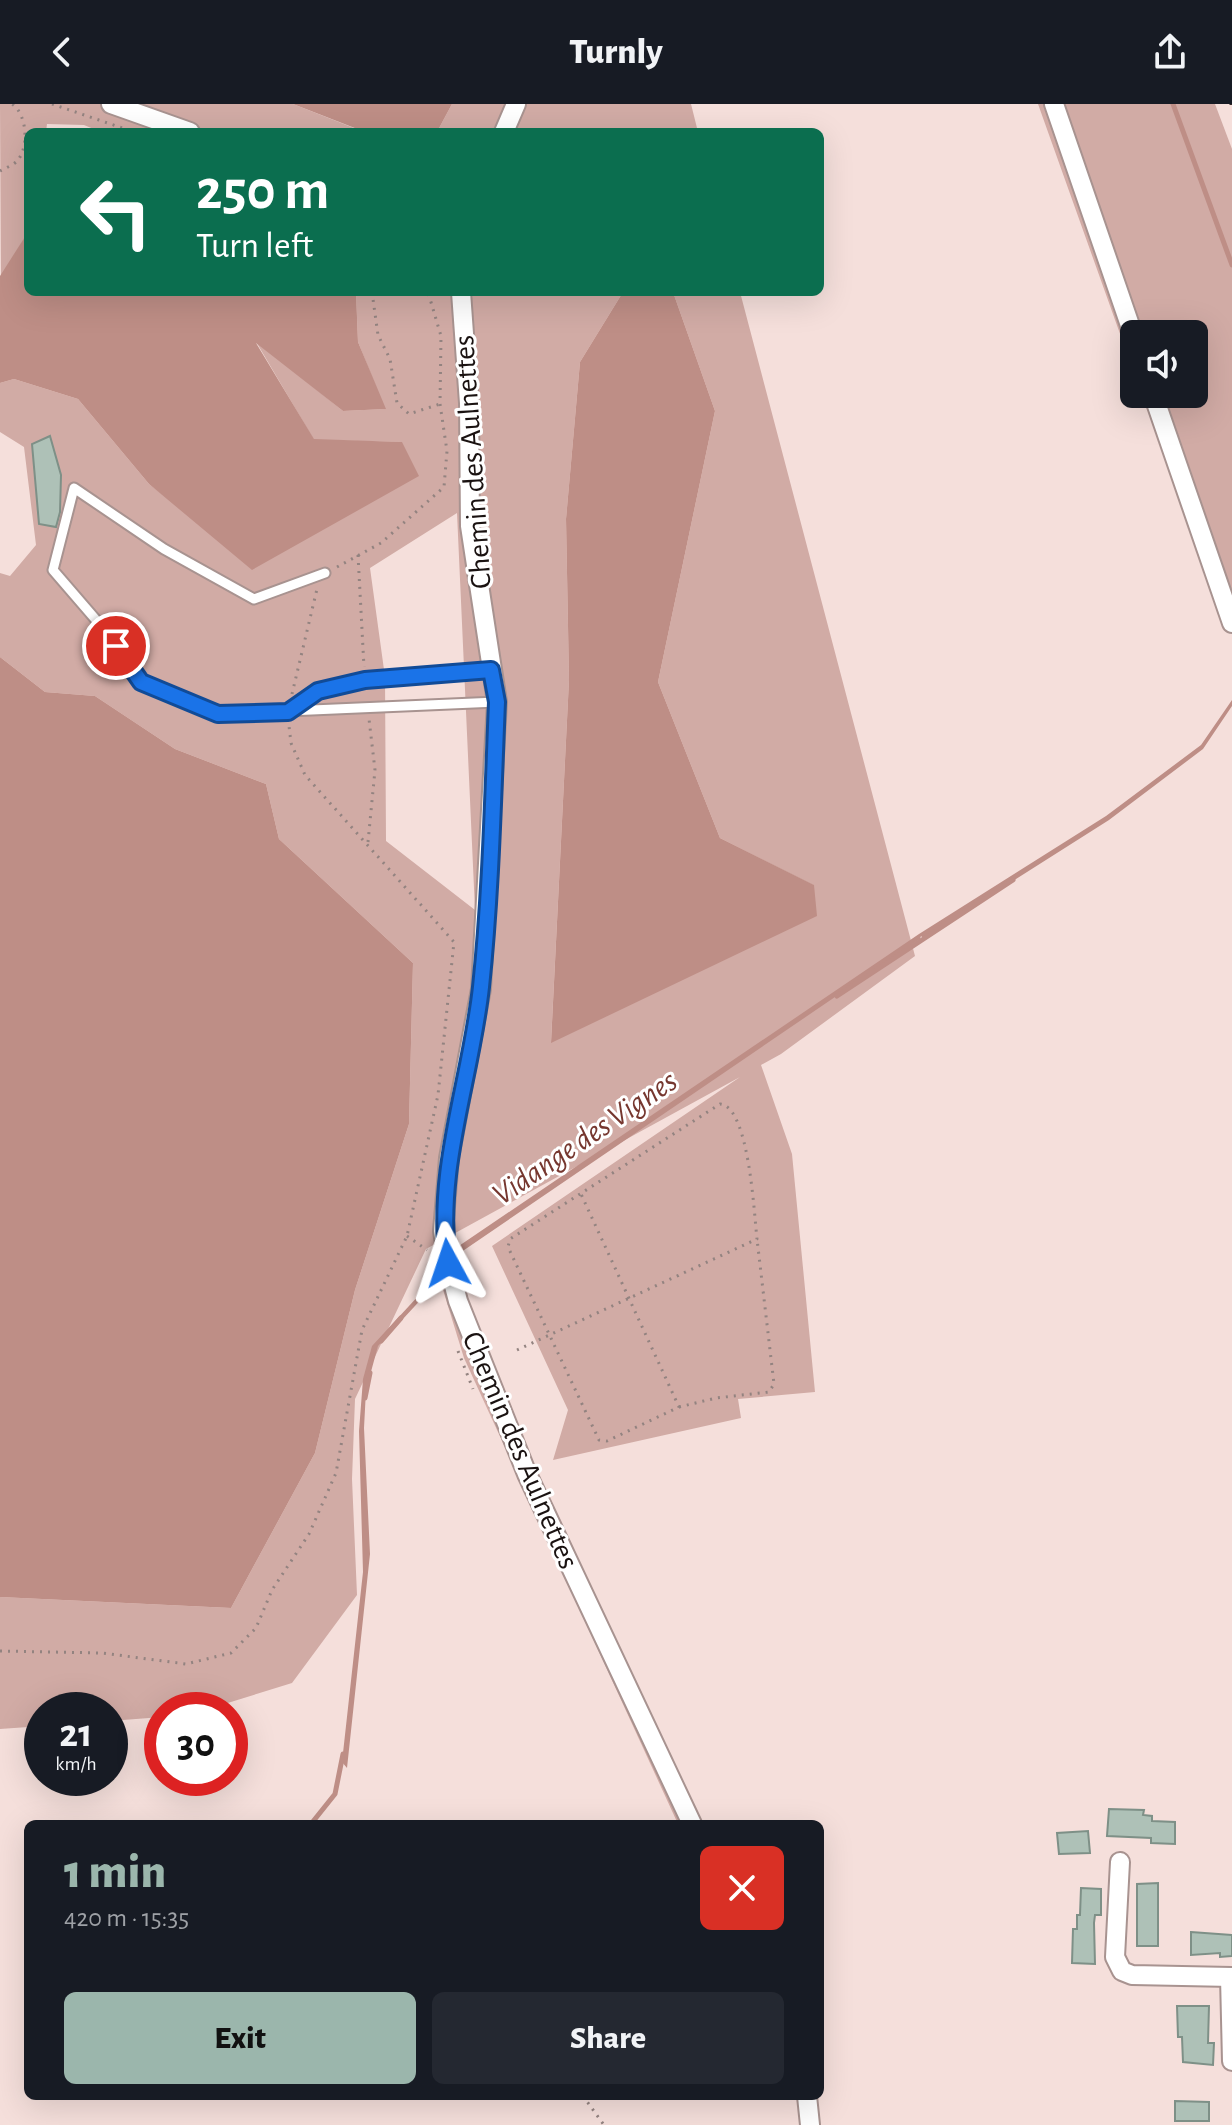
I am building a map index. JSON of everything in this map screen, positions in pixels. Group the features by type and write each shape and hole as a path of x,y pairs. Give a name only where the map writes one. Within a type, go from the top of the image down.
{"street":[{"path":"111,104 179,128"},
{"path":"506,128 516,104"},
{"path":"1054,104 1128,320"},
{"name":"Chemin des Aulnettes","path":"461,296 469,403 470,526 497,702 481,989 449,1158 443,1231 458,1301 527,1474 690,1820"},
{"path":"1158,408 1232,623"},
{"path":"1120,1862 1115,1957 1122,1971 1132,1975 1199,1979 1231,1977 1232,2061"},
{"path":"807,2100 810,2125"}],"lane":[{"path":"325,573 254,599 164,549 74,488 53,570 103,628 141,682 218,714 497,702"},
{"path":"288,712 318,691 365,680 491,670"}],"path":[{"path":"0,171 18,160 23,148 24,125 18,108 12,104"},
{"path":"52,104 122,128"},
{"path":"373,296 378,335 390,359 397,403 409,414 440,404"},
{"path":"0,1651 102,1653 186,1664 231,1653 256,1628 272,1590 309,1534 336,1473 362,1330 407,1236 438,1095 454,942 305,775 291,743 288,712 318,584 325,573 381,543 444,487 447,451 440,404 441,336 429,296"},
{"path":"358,555 365,680"},
{"path":"368,709 375,770 368,844"},
{"path":"720,1104 734,1111 746,1147 757,1239 774,1384 769,1392 716,1398 679,1407 607,1441 599,1440 508,1247 510,1239 720,1104"},
{"path":"581,1194 679,1407"},
{"path":"517,1350 757,1239"},
{"path":"586,2100 604,2125"}],"shaded area":[{"path":"0,104 293,104 354,128 91,128 47,124 46,128 24,128 24,239 1,278"},
{"path":"293,104 452,104 439,128 355,128"},
{"path":"452,104 691,104 697,128 439,128"},
{"path":"1038,104 1215,104 1232,149 1232,630 1226,631 1147,408 1208,408 1208,320 1120,320 1120,334"},
{"path":"24,238 24,296 356,296 358,342 386,409 343,411 256,343 314,439 402,442 419,476 252,570 149,484 78,399 14,379 0,383 0,276"},
{"path":"356,296 621,296 580,362 566,519 569,680 551,1042 813,885 720,838 658,682 715,411 674,296 741,296 915,956 781,1054 761,1065 792,1154 815,1392 738,1399 741,1418 553,1460 568,1410 492,1246 740,1077 426,1249 355,1399 352,1479 357,1595 292,1683 248,1697 248,1692 144,1692 144,1718 128,1720 128,1692 24,1692 24,1727 0,1729 0,1597 231,1608 315,1453 355,1290 409,1124 413,963 279,839 266,784 175,749 95,696 45,692 0,657 0,573 10,576 36,545 24,447 0,432 0,383 14,379 78,399 149,484 194,519 402,442 314,440 255,340 343,411 385,409 358,342","holes":["457,513 475,910 386,841 385,677 370,568"]},
{"path":"621,296 674,296 715,411 658,682 720,838 814,885 817,916 551,1043 569,680 566,519 580,362"},
{"path":"0,657 45,692 95,696 175,749 266,784 279,839 413,963 409,1124 355,1290 315,1453 231,1608 0,1597"},
{"path":"1232,700 1232,706 1203,749 1109,820 923,938 921,936 451,1259 450,1252 919,934 1106,816 1201,745"},
{"path":"437,1268 438,1272 426,1294 378,1346 366,1390 364,1428 370,1554 347,1768 342,1762 363,1572 359,1431 363,1379 372,1346 421,1293"},
{"path":"449,1276 687,1820 676,1820 464,1358 439,1277"}],"building":[{"path":"50,436 61,475 60,512 56,527 39,524 32,444"},
{"path":"1109,1809 1144,1810 1143,1815 1152,1816 1152,1821 1175,1822 1175,1844 1151,1843 1151,1838 1107,1836"},
{"path":"1088,1831 1090,1853 1059,1854 1057,1833"},
{"path":"1158,1883 1158,1946 1137,1946 1137,1884"},
{"path":"1081,1888 1101,1889 1101,1915 1095,1915 1094,1923 1095,1964 1072,1963 1073,1929 1077,1929 1077,1915 1080,1915"},
{"path":"1191,1932 1232,1935 1232,1956 1220,1957 1220,1953 1191,1955"},
{"path":"1177,2006 1209,2006 1208,2043 1214,2043 1213,2065 1183,2062"},
{"path":"1175,2101 1209,2102 1209,2121 1175,2121"}],"waterway":[{"path":"1173,104 1232,265"},
{"name":"Vidange des Vignes","path":"837,996 1013,880"},
{"name":"Vidange des Vignes","path":"431,1283 444,1266"},
{"name":"Vidange des Vignes","path":"381,1341 401,1318"},
{"name":"Vidange des Vignes","path":"365,1398 370,1373"},
{"name":"Vidange des Vignes","path":"314,1820 335,1794 343,1754"}],"route":[{"path":"116,646 141,682 218,714 288,712 318,691 365,680 491,670 497,702 481,989 449,1158 443,1231 448,1263"}]}
